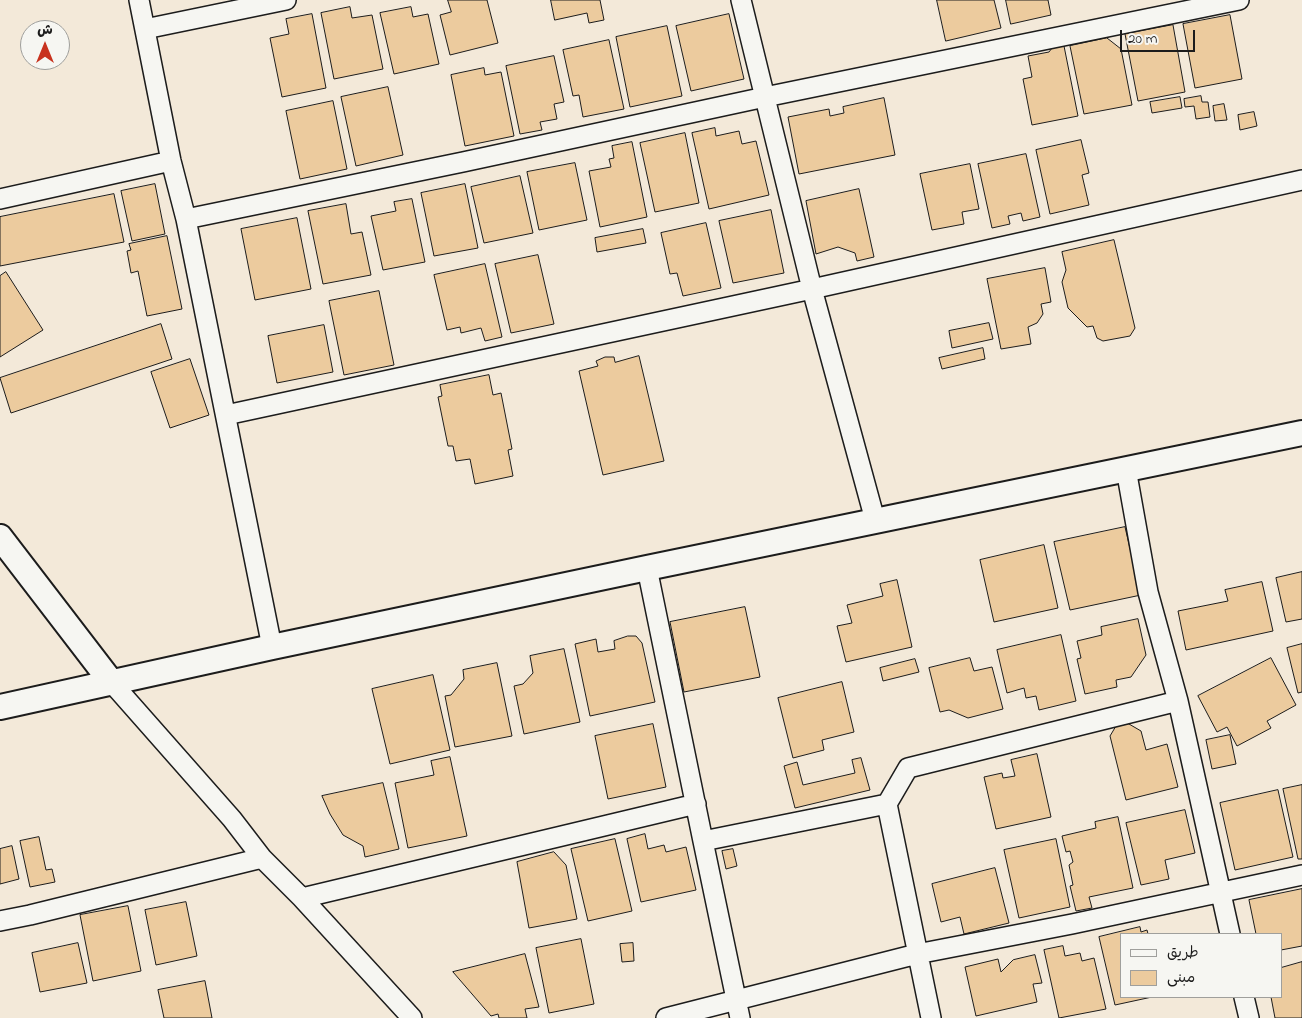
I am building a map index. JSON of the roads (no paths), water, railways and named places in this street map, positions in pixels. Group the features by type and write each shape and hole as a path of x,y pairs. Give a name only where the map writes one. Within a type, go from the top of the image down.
{"street":[{"path":"139,0 171,161 186,219 272,647"},
{"path":"144,29 286,0"},
{"path":"741,0 812,289 875,520"},
{"path":"186,219 1238,0"},
{"path":"0,199 171,161"},
{"path":"226,415 812,289 1302,180"},
{"path":"0,707 272,647 875,520 1302,433"},
{"path":"1126,469 1148,592 1178,701 1230,933"},
{"path":"0,537 112,683 232,819 262,858 302,898 412,1018"},
{"path":"647,568 738,1010"},
{"path":"931,1018 887,804 908,768 1178,701"},
{"path":"302,898 696,804"},
{"path":"703,842 887,804"},
{"path":"0,921 262,858"},
{"path":"666,1018 738,1010 917,954 1072,924 1302,874"},
{"path":"1244,998 1250,1018"}]}
